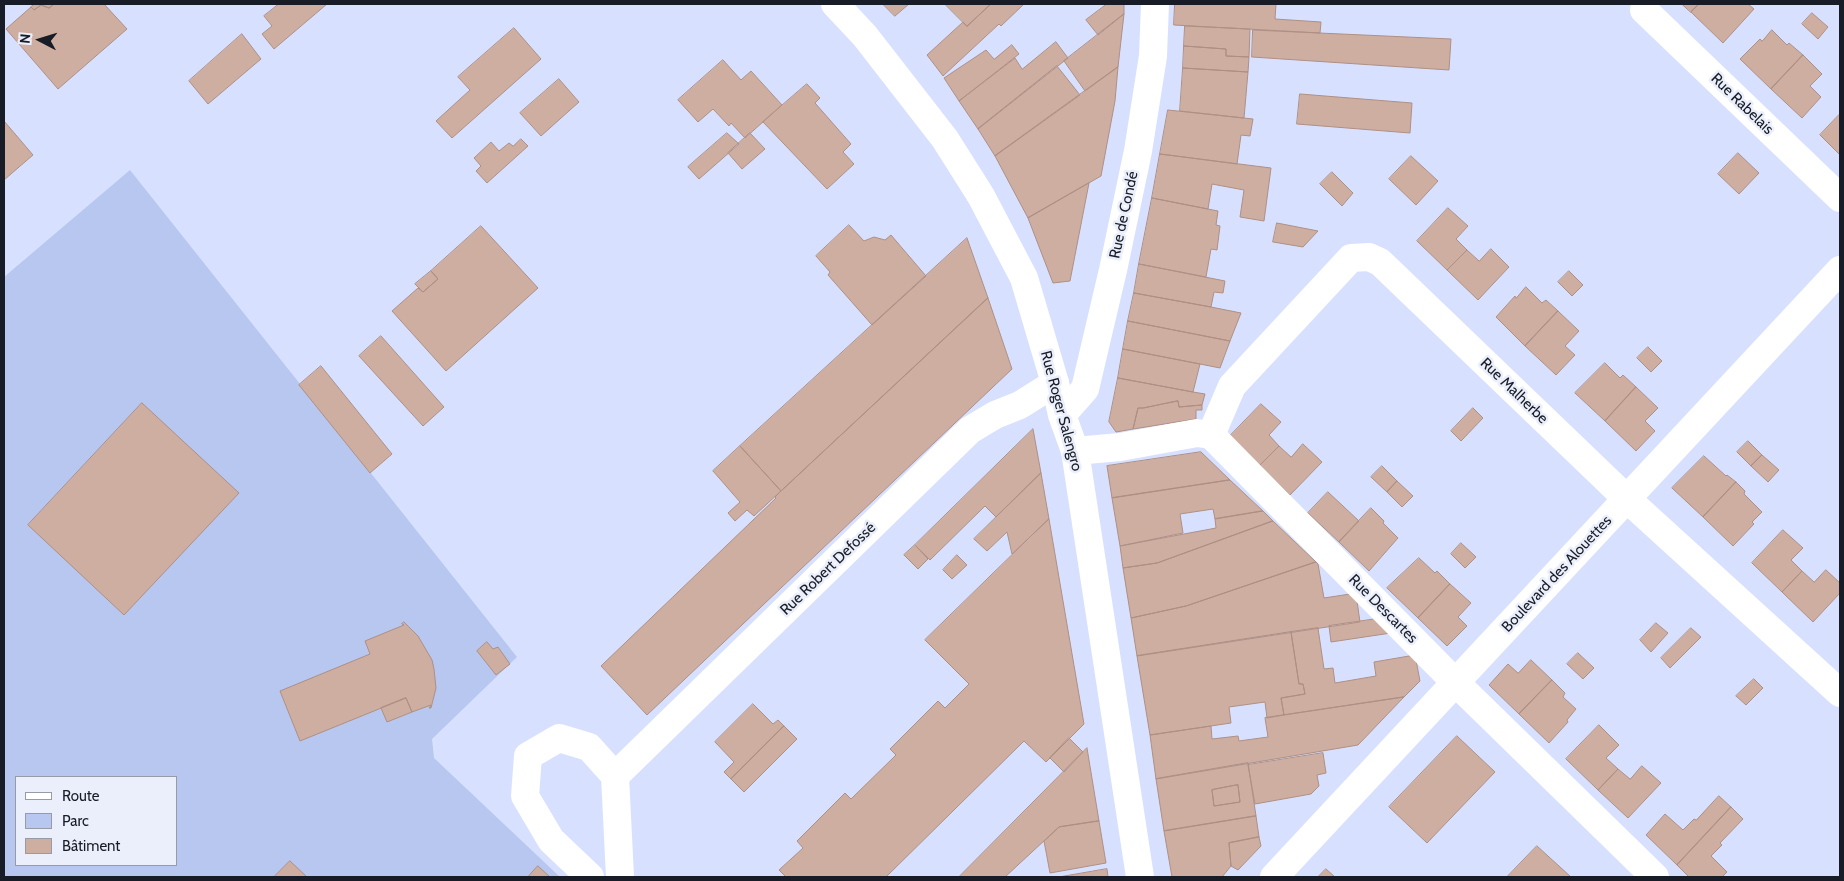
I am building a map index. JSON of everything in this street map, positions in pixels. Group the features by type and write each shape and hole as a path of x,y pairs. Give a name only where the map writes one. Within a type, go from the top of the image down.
{"street":[{"name":"Rue Roger Salengro","path":"835,4 865,36 946,139 981,196 1024,278 1055,383 1062,415 1075,452 1140,877"},
{"name":"Rue de Condé","path":"1062,415 1085,389 1113,270 1138,151 1154,56 1155,4"},
{"name":"Rue Rabelais","path":"1644,10 1840,198"},
{"name":"Rue Malherbe","path":"1211,435 1232,386 1351,258 1369,257 1380,262 1627,499 1840,693"},
{"name":"Boulevard des Alouettes","path":"1274,877 1840,270"},
{"name":"Rue Robert Defossé","path":"615,776 970,430 995,415 1020,405 1055,383"},
{"path":"1075,452 1120,447 1197,434 1211,435"},
{"name":"Rue Descartes","path":"1211,435 1456,683 1655,877"},
{"path":"590,877 551,840 525,796 528,756 559,738 589,747 615,776 620,877"}],"green space":[{"path":"130,170 517,657 432,739 434,758 560,877 4,877 4,277"}],"building":[{"path":"35,4 54,4 49,8 41,5 34,10 31,7"},
{"path":"54,4 104,4 127,29 58,89 6,29 31,7 34,10 41,5 49,8"},
{"path":"279,4 327,4 274,49 262,34 272,26 264,16"},
{"path":"883,4 909,4 895,16"},
{"path":"945,4 991,4 967,26"},
{"path":"991,4 1024,4 1001,26 999,24 943,76 927,55 963,22 967,26"},
{"path":"1107,4 1124,4 1124,14 1098,35 1086,20"},
{"path":"1175,4 1276,4 1275,19 1321,22 1320,33 1174,25"},
{"path":"1682,4 1699,4 1691,12"},
{"path":"1699,4 1748,4 1754,9 1723,43 1691,12"},
{"path":"1812,13 1828,27 1818,39 1802,24"},
{"path":"1124,14 1118,67 1085,91 1064,61"},
{"path":"1185,26 1250,29 1249,57 1226,56 1226,49 1184,46"},
{"path":"514,28 541,59 452,138 436,121 470,90 458,77"},
{"path":"1253,30 1451,39 1449,70 1252,57"},
{"path":"1772,30 1787,45 1789,43 1803,55 1771,89 1740,59"},
{"path":"242,34 261,59 208,104 189,81"},
{"path":"1056,42 1068,58 978,129 959,101 1015,58 1022,69"},
{"path":"1012,45 1019,54 959,101 944,78 986,50 994,59"},
{"path":"1184,46 1226,49 1226,56 1249,57 1248,72 1183,68"},
{"path":"1803,55 1822,74 1810,86 1821,97 1802,118 1771,89"},
{"path":"723,60 741,80 751,71 782,105 745,138 731,123 729,126 713,109 698,122 678,100"},
{"path":"1057,66 1080,95 995,156 978,129"},
{"path":"1118,67 1115,101 1101,176 1028,218 995,156"},
{"path":"1183,68 1248,72 1244,118 1180,111"},
{"path":"559,79 579,102 541,136 520,113"},
{"path":"807,84 820,98 815,103 851,144 843,152 854,164 827,189 763,122"},
{"path":"1300,94 1412,103 1410,133 1297,124"},
{"path":"1168,110 1253,119 1250,136 1241,135 1237,164 1160,154"},
{"path":"1840,116 1840,155 1820,135"},
{"path":"4,121 33,155 4,180"},
{"path":"727,133 739,144 699,179 688,167"},
{"path":"750,133 765,149 742,169 728,153"},
{"path":"521,139 528,146 487,183 476,171 481,166 474,158 491,142 499,151 509,143 513,146"},
{"path":"1738,153 1759,173 1739,194 1718,174"},
{"path":"1160,154 1271,168 1264,221 1240,217 1244,190 1212,184 1208,209 1152,198"},
{"path":"1411,156 1438,181 1416,205 1389,179"},
{"path":"1332,172 1353,193 1342,206 1320,184"},
{"path":"1089,183 1070,281 1053,283 1028,218"},
{"path":"1152,198 1218,211 1216,225 1220,226 1217,250 1211,249 1206,277 1139,264"},
{"path":"1448,208 1468,226 1456,239 1467,250 1447,270 1417,241"},
{"path":"1277,223 1318,231 1303,247 1273,242"},
{"path":"849,225 864,241 874,237 885,240 891,235 926,276 872,325 828,275 830,272 816,256"},
{"path":"481,226 538,288 446,371 392,311 418,288 423,292 438,279 431,271"},
{"path":"967,238 988,298 781,491 740,446"},
{"path":"1491,249 1509,267 1478,300 1447,270 1467,250 1479,261"},
{"path":"1139,264 1225,281 1223,293 1214,292 1211,307 1134,293"},
{"path":"431,271 438,279 423,292 415,284"},
{"path":"1569,271 1583,285 1572,296 1558,282"},
{"path":"1526,287 1542,303 1546,300 1558,311 1525,346 1496,317"},
{"path":"1134,293 1241,313 1230,341 1128,321"},
{"path":"988,298 1012,369 647,715 601,666 776,498 781,491"},
{"path":"1558,311 1579,331 1565,346 1575,355 1556,375 1525,346"},
{"path":"1128,321 1230,341 1220,368 1123,349"},
{"path":"381,336 444,407 423,426 359,356"},
{"path":"1648,347 1662,361 1651,372 1637,358"},
{"path":"1123,349 1200,364 1193,392 1118,378"},
{"path":"1605,363 1620,378 1623,375 1636,387 1605,421 1575,393"},
{"path":"321,366 392,454 370,473 299,385"},
{"path":"1118,378 1205,394 1202,405 1179,407 1178,401 1138,408 1133,429 1116,432 1109,422"},
{"path":"1636,387 1658,408 1645,421 1655,431 1636,451 1605,421"},
{"path":"1178,401 1179,407 1202,405 1202,410 1196,410 1196,419 1133,429 1138,408"},
{"path":"142,403 239,493 124,615 28,525"},
{"path":"1261,404 1281,422 1269,435 1279,446 1260,465 1230,436"},
{"path":"1473,408 1483,418 1461,441 1451,431"},
{"path":"1033,429 1041,473 996,517 985,506 930,560 915,545"},
{"path":"1748,441 1762,455 1751,466 1737,452"},
{"path":"1303,444 1322,462 1290,495 1260,465 1279,446 1291,457"},
{"path":"740,446 781,491 754,516 747,510 735,521 728,513 740,502 713,471"},
{"path":"1201,452 1230,480 1112,498 1107,466"},
{"path":"1762,455 1779,470 1768,482 1751,466"},
{"path":"1704,456 1726,476 1736,482 1703,517 1672,488"},
{"path":"1382,466 1397,481 1387,492 1371,477"},
{"path":"1041,473 1049,519 1012,554 1007,532 987,551 974,539"},
{"path":"1230,480 1263,511 1215,519 1213,509 1180,514 1183,533 1120,546 1112,498"},
{"path":"1397,481 1413,496 1402,507 1387,492"},
{"path":"1736,482 1745,491 1744,494 1762,512 1752,522 1754,524 1733,546 1703,517"},
{"path":"1328,492 1359,521 1339,542 1308,513"},
{"path":"1371,508 1398,538 1369,571 1339,542"},
{"path":"1263,511 1273,521 1157,563 1123,568 1120,546 1216,528 1215,519"},
{"path":"1049,519 1084,724 1046,762 1024,741 886,877 786,877 779,870 803,848 797,841 845,793 851,799 896,755 890,749 938,701 945,708 969,684 925,640"},
{"path":"1273,521 1316,562 1186,606 1131,618 1123,568 1157,563"},
{"path":"1783,530 1803,548 1791,560 1802,571 1782,592 1752,563"},
{"path":"1461,543 1476,557 1465,568 1451,554"},
{"path":"915,545 928,559 918,569 904,555"},
{"path":"957,555 967,565 952,579 943,570"},
{"path":"1419,558 1435,573 1437,571 1450,584 1418,618 1387,588"},
{"path":"1316,562 1318,564 1324,598 1350,594 1357,601 1360,622 1137,656 1131,618 1186,606"},
{"path":"1826,570 1840,583 1840,593 1813,622 1782,592 1802,571 1814,582"},
{"path":"1450,584 1471,603 1458,617 1467,626 1447,646 1418,618"},
{"path":"1376,619 1391,633 1331,642 1329,626"},
{"path":"404,622 418,636 432,660 436,688 431,708 429,708 431,705 412,712 406,698 300,741 280,691 370,654 365,641 404,625 402,624"},
{"path":"1656,623 1668,633 1651,652 1640,640"},
{"path":"1318,628 1324,669 1333,668 1335,683 1376,676 1374,662 1415,655 1420,681 1404,697 1284,715 1281,698 1305,694 1303,684 1299,684 1291,632"},
{"path":"1691,628 1701,637 1670,668 1661,658"},
{"path":"1291,632 1299,684 1303,684 1305,694 1281,698 1284,715 1267,718 1265,702 1229,707 1231,723 1150,735 1137,656"},
{"path":"487,642 493,649 498,647 510,664 496,675 477,651"},
{"path":"1578,653 1594,668 1583,679 1567,664"},
{"path":"1531,660 1552,680 1519,714 1489,685 1508,664 1518,673"},
{"path":"1754,679 1763,688 1746,705 1736,696"},
{"path":"1552,680 1565,693 1563,697 1576,709 1567,720 1568,722 1549,743 1519,714"},
{"path":"1404,697 1358,745 1156,779 1150,735 1211,726 1212,739 1238,736 1239,741 1268,737 1265,718"},
{"path":"406,698 412,712 387,722 381,708"},
{"path":"753,704 773,724 778,720 784,726 731,779 724,772 734,762 715,742"},
{"path":"1599,725 1619,745 1606,758 1618,769 1598,790 1566,759"},
{"path":"784,726 797,739 744,792 731,779"},
{"path":"1457,736 1495,772 1427,843 1389,807"},
{"path":"1069,738 1083,752 1064,772 1050,758"},
{"path":"1087,748 1099,821 1059,827 1005,877 959,877"},
{"path":"1323,753 1326,773 1317,775 1319,786 1311,794 1255,804 1248,765"},
{"path":"1248,763 1256,816 1164,831 1156,779","holes":["1238,785 1240,802 1214,806 1212,790"]},
{"path":"1642,766 1661,783 1628,818 1598,790 1618,769 1630,779"},
{"path":"1238,785 1240,802 1214,806 1212,790"},
{"path":"1719,796 1731,807 1677,865 1646,835 1665,814 1683,830 1694,819 1696,820"},
{"path":"1731,807 1743,819 1720,843 1722,845 1711,856 1727,872 1722,877 1689,877 1677,865"},
{"path":"1256,816 1259,837 1229,843 1231,866 1222,877 1172,877 1164,831"},
{"path":"1099,821 1106,863 1050,873 1044,841 1059,827"},
{"path":"1259,837 1261,846 1238,870 1231,866 1229,843"},
{"path":"1537,846 1571,877 1507,877"},
{"path":"290,861 307,877 274,877"},
{"path":"538,866 550,877 528,877"},
{"path":"1107,869 1108,877 1059,877"},
{"path":"1326,869 1335,877 1318,877"}]}
